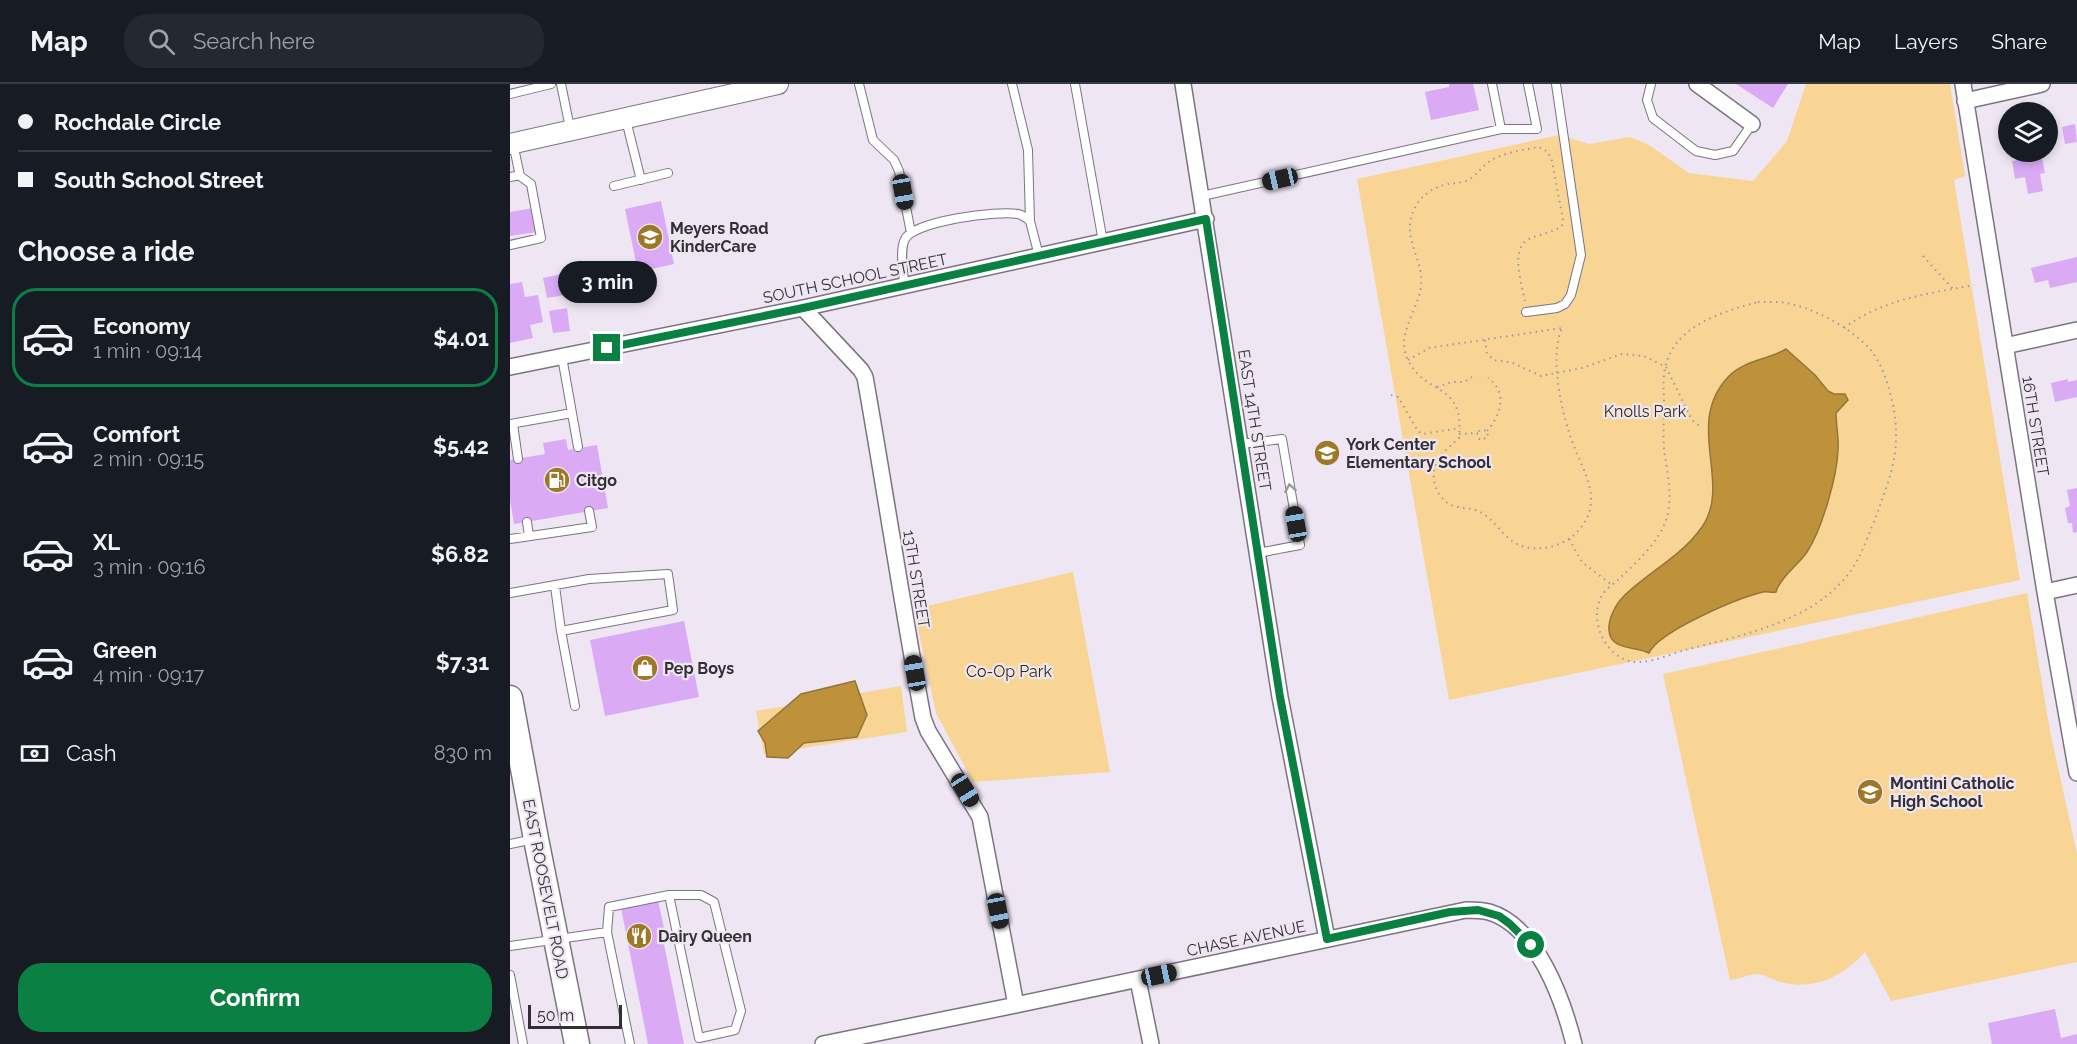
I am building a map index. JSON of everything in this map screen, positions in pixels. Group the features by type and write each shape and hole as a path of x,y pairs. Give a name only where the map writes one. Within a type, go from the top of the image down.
{"main road":[{"name":"EAST ROOSEVELT ROAD","path":"510,698 577,1044"}],"street":[{"path":"511,144 778,84"},
{"name":"EAST 14TH STREET","path":"1183,84 1280,697 1327,939"},
{"path":"1697,84 1752,124"},
{"name":"16TH STREET","path":"1963,84 2045,591 2077,773"},
{"path":"1965,101 2042,84"},
{"name":"SOUTH SCHOOL STREET","path":"510,368 803,308 1206,219"},
{"name":"13TH STREET","path":"803,308 865,377 923,718 928,731 980,817 1016,1005"},
{"path":"2005,346 2077,330"},
{"path":"2045,591 2077,585"},
{"name":"CHASE AVENUE","path":"823,1044 1138,980 1458,911 1478,910 1499,916 1521,933 1541,960 1560,999 1574,1044"},
{"path":"1138,980 1151,1044"}],"lane":[{"path":"510,94 551,84"},
{"path":"561,84 570,130"},
{"path":"859,84 873,140 894,160 899,171 911,233"},
{"path":"1012,84 1028,150 1030,221 1039,256"},
{"path":"1075,84 1103,242"},
{"path":"1492,84 1501,129"},
{"path":"1202,196 1501,129 1538,129 1528,84"},
{"path":"1526,312 1557,308 1565,304 1571,295 1581,255 1556,84"},
{"path":"1651,84 1647,100 1653,118 1696,151 1715,155 1733,151 1752,124"},
{"path":"625,117 641,180"},
{"path":"510,245 541,238 531,184 520,175 511,144"},
{"path":"614,186 668,173"},
{"path":"510,177 520,175"},
{"path":"904,286 903,248 906,238 911,233 962,217 993,213 1021,214 1030,221"},
{"path":"562,357 578,447"},
{"path":"518,459 512,424 572,413"},
{"path":"1241,444 1282,439 1300,545 1258,553"},
{"path":"510,539 592,527 589,512"},
{"path":"527,522 529,536"},
{"path":"510,593 589,579 668,574 673,610 561,632"},
{"path":"555,586 575,706"},
{"path":"510,844 536,839"},
{"path":"630,1044 607,932 609,908 669,895 701,895 714,902 741,1011 735,1030 699,1038 669,895"},
{"path":"510,946 607,932"},
{"path":"510,975 512,997 523,1044"}],"path":[{"path":"1408,360 1429,348 1562,328 1558,336 1556,357 1558,374 1569,431 1591,489 1589,512 1577,532 1569,539 1541,549 1520,545 1512,541 1482,512 1454,506 1442,498 1435,486 1435,464 1441,454 1459,438 1459,415 1449,394 1417,374 1408,360 1403,344 1421,289 1422,275 1410,235 1410,221 1417,204 1432,189 1467,181 1487,163 1499,157 1539,147 1548,152 1552,161 1563,220 1562,226 1555,231 1525,241 1519,249 1518,258 1526,312"},
{"path":"1923,256 1953,289"},
{"path":"1844,328 1885,304 1974,285"},
{"path":"1758,302 1795,304 1844,328 1868,347 1875,357 1892,395 1897,426 1896,451 1890,477 1870,530 1851,571 1812,607 1781,621 1734,637 1638,662 1619,657 1610,650 1596,619 1602,596 1652,543 1668,515 1670,495 1664,442 1664,373 1666,367 1669,356 1684,334 1700,322 1720,313 1758,302"},
{"path":"1485,340 1487,353 1494,360 1513,363 1541,376 1582,369 1606,358 1630,353 1644,356 1666,367 1692,420 1701,427"},
{"path":"1437,387 1452,382 1464,382 1472,377"},
{"path":"1477,433 1478,438 1486,440 1488,431 1501,407 1497,387 1488,378"},
{"path":"1390,395 1398,397 1422,434 1460,428"},
{"path":"1459,434 1477,433 1480,430 1488,431"},
{"path":"1569,539 1584,565 1612,585"}],"green space":[{"name":"Knolls Park","path":"1806,84 1950,84 1965,176 1954,180 2020,580 1449,700 1357,179 1559,135 1589,144 1630,137 1649,145 1689,173 1753,181 1787,141"},
{"name":"Co-Op Park","path":"1073,572 1110,772 973,782 936,713 914,609"},
{"name":"Montini Catholic High School","path":"2027,593 2050,731 2077,854 2077,962 1891,1001 1865,952 1839,974 1819,982 1797,985 1758,974 1730,980 1663,674"},
{"path":"901,686 907,732 764,754 756,711"}],"shaded area":[{"path":"1786,349 1815,375 1828,391 1834,394 1845,394 1848,400 1836,413 1838,445 1835,474 1828,502 1813,542 1781,582 1776,592 1751,595 1700,617 1668,635 1649,653 1619,645 1611,637 1609,630 1611,617 1618,604 1633,588 1694,538 1710,510 1713,491 1708,433 1710,414 1716,394 1735,371 1749,363"},
{"path":"855,681 867,715 857,737 804,743 788,758 767,757 765,743 758,731 801,694"}],"building":[{"path":"1449,84 1473,84 1479,110 1431,120 1425,92 1449,87"},
{"path":"1736,84 1788,84 1773,108"},
{"path":"2075,124 2077,142 2065,144 2062,127"},
{"path":"2012,162 2043,162 2045,173 2040,174 2043,191 2028,194 2025,177 2015,179"},
{"name":"Meyers Road KinderCare","path":"661,201 674,264 638,272 625,209"},
{"path":"539,207 543,231 510,236 510,212"},
{"path":"2077,257 2077,282 2050,288 2048,280 2035,283 2031,268"},
{"path":"561,274 565,295 547,298 543,278"},
{"path":"522,282 525,297 538,295 543,322 530,325 533,338 510,343 510,284"},
{"path":"567,308 570,331 553,333 549,311"},
{"path":"2068,379 2068,382 2077,380 2077,397 2055,402 2051,383"},
{"name":"Citgo","path":"566,439 568,450 597,445 608,508 514,524 510,500 510,460 545,454 543,443"},
{"path":"2077,488 2077,532 2073,533 2072,523 2068,523 2065,508 2070,506 2067,490"},
{"name":"Pep Boys","path":"684,621 699,697 605,716 590,640"},
{"path":"658,900 664,928 661,929 684,1044 648,1044 621,908"},
{"path":"2055,1009 2061,1038 2077,1034 2077,1044 1992,1044 1988,1023"}],"place":[{"name":"Meyers Road KinderCare","path":"650,237"},
{"name":"York Center Elementary School","path":"1327,453"},
{"name":"Citgo","path":"557,480"},
{"name":"Pep Boys","path":"645,668"},
{"name":"Montini Catholic High School","path":"1870,792"},
{"name":"Dairy Queen","path":"639,936"}],"route":[{"path":"607,348 803,308 1206,219 1280,697 1327,939 1450,912 1478,910 1499,916 1521,933 1531,945"}]}
